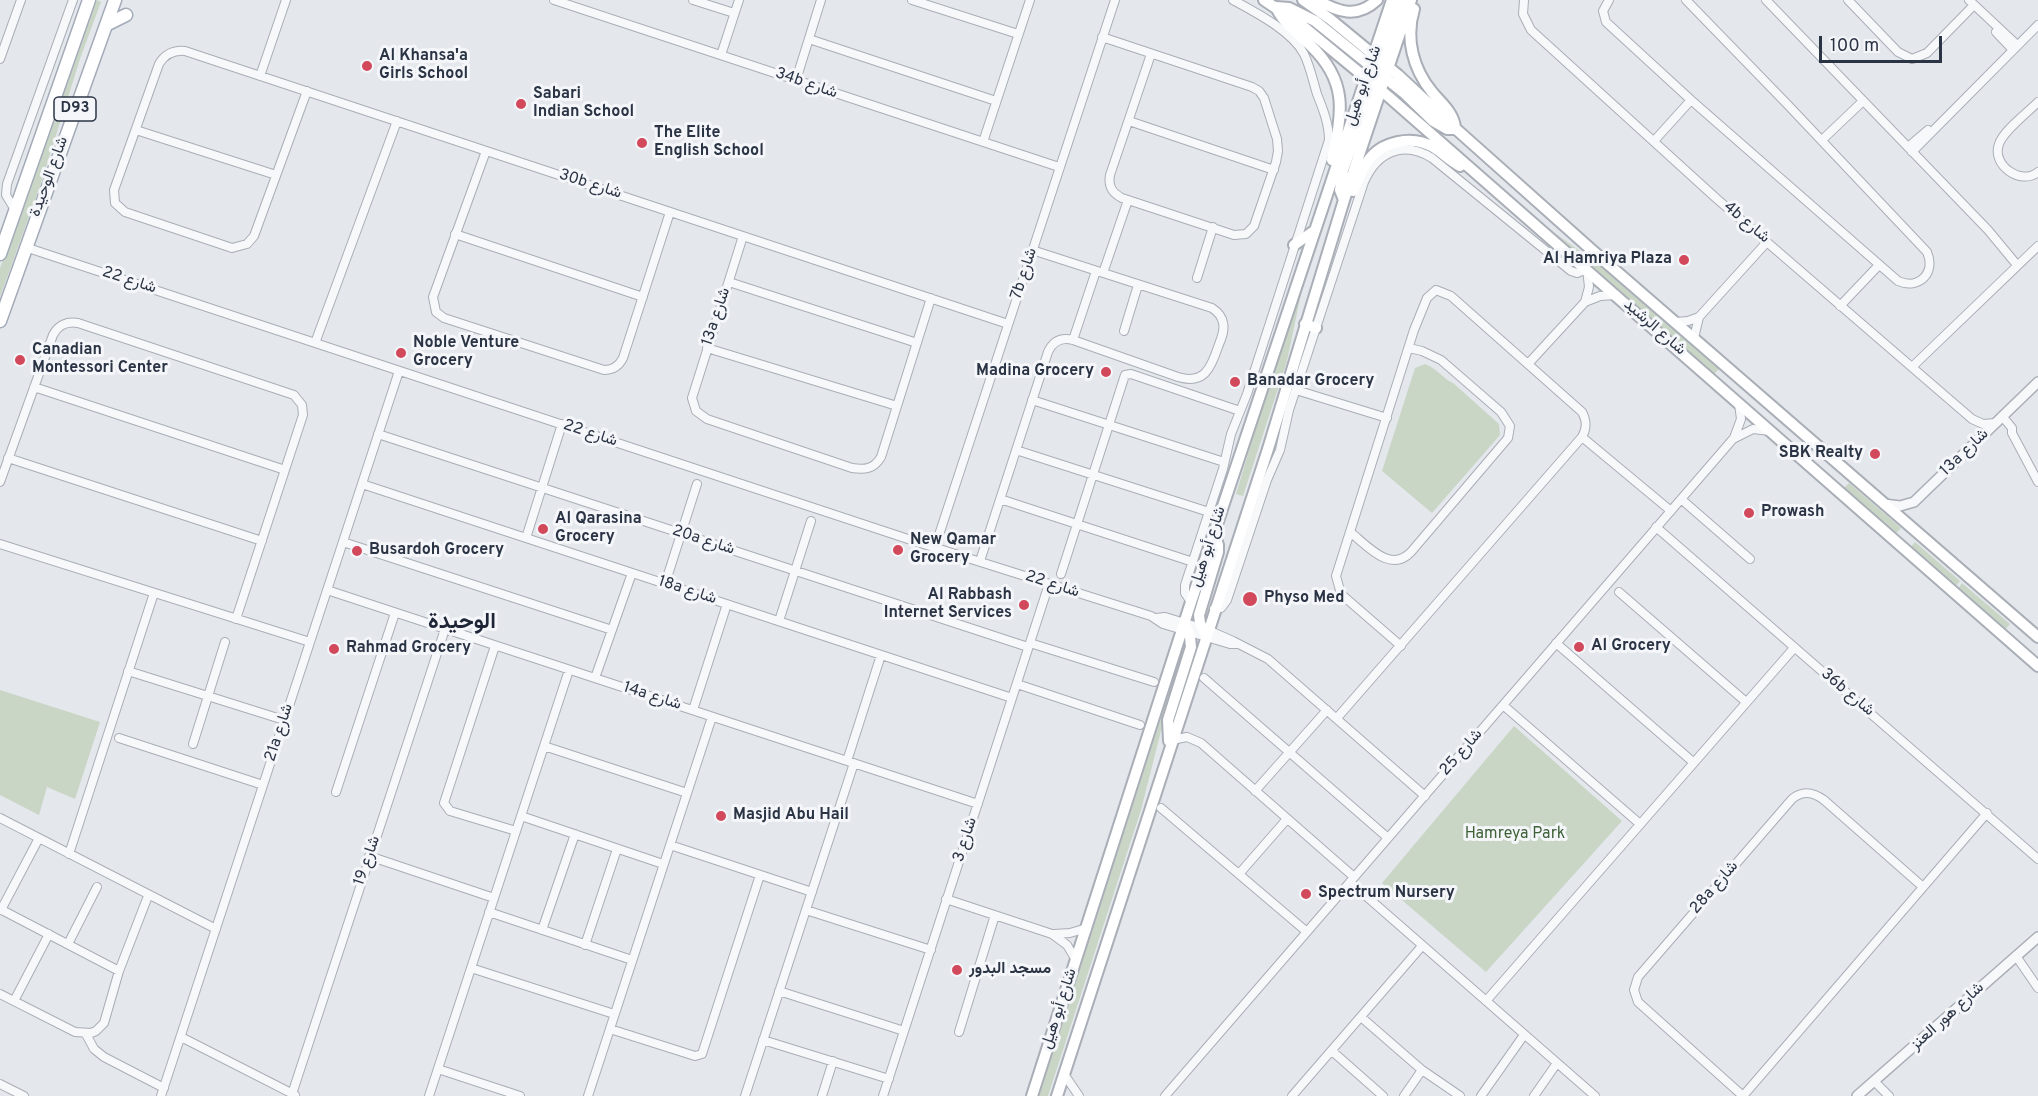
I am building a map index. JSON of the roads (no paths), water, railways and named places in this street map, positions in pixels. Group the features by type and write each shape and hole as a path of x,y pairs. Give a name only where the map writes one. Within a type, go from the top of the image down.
{"main road":[{"name":"شارع الوحيدة","path":"0,254 2,239 15,210 89,0"},
{"path":"95,56 92,51 93,42 107,0"},
{"name":"شارع الوحيدة","path":"0,321 115,0"},
{"name":"شارع الرشيد","path":"1264,0 1374,84 2038,666"},
{"path":"1303,0 1380,66 1433,121 1447,129 1456,129 1453,117 1428,87 1414,62 1411,26 1417,0"},
{"path":"1317,0 1334,9 1347,12 1360,11 1377,0"},
{"name":"شارع أبو هيل","path":"1374,84 1380,66 1392,0"},
{"path":"1380,66 1401,0"},
{"name":"شارع أبو هيل","path":"1032,1096 1186,628 1191,602 1333,176 1411,0"},
{"path":"1276,7 1289,8 1302,13 1380,66"},
{"path":"1276,7 1284,21 1328,66 1336,84 1341,117 1332,160 1333,176"},
{"path":"106,25 126,15"},
{"path":"1344,200 1341,190 1343,170 1374,84"},
{"name":"شارع الرشيد","path":"1456,129 2038,637"},
{"path":"1344,200 1354,189 1371,156 1393,143 1404,141 1425,144 1435,148 1458,165 1469,167"},
{"name":"شارع أبو هيل","path":"1057,1096 1205,629 1214,609 1268,449 1344,200"},
{"path":"1294,245 1315,231"},
{"path":"1305,324 1316,328"},
{"path":"1205,629 1200,609 1218,552 1214,533"},
{"path":"1171,742 1168,720 1191,647 1186,628"}],"street":[{"path":"0,58 21,0"},
{"path":"15,210 6,195 7,184 73,0"},
{"path":"260,76 286,0"},
{"name":"34b شارع","path":"554,0 1059,167"},
{"path":"693,0 734,14"},
{"path":"721,55 739,0"},
{"path":"796,80 821,0"},
{"path":"912,0 1018,34"},
{"path":"983,142 1030,0"},
{"name":"7b شارع","path":"935,547 1115,0"},
{"path":"1191,602 1184,589 1231,434 1328,147 1328,127 1307,61 1300,48 1262,16 1233,0"},
{"name":"4b شارع","path":"1524,0 1526,20 1536,35 1767,242 1972,419"},
{"path":"1609,0 1604,11 1606,22 1691,100 1898,281 1912,284 1925,278 1931,266 1930,258 1923,247 1686,0"},
{"path":"1766,0 2020,263"},
{"path":"1848,0 1898,52 1912,59 1927,53 1971,3 2015,47"},
{"path":"1910,149 2038,25"},
{"path":"1102,38 1248,85 1259,91 1264,98 1277,139 1278,157 1251,231 1240,235 1128,200 1117,195 1110,186 1110,175 1151,54"},
{"path":"809,39 996,101"},
{"name":"30b شارع","path":"136,130 159,64 171,52 185,51 1008,324"},
{"path":"276,175 136,130 114,190 115,203 125,212 232,248 242,247 254,236 307,91"},
{"path":"1654,141 1691,100"},
{"path":"1822,140 1863,101"},
{"path":"2038,102 2000,141 1997,153 2003,164 2015,175 2028,177 2038,172"},
{"path":"315,343 397,121"},
{"path":"1129,121 1274,170"},
{"path":"1214,609 1221,608 1227,600 1267,480 1280,450 1289,410 1368,174 1384,155 1400,150 1417,151 1432,158 1571,271 1577,273 1587,269 1589,287 1585,302"},
{"path":"486,151 434,297 436,312 444,318 604,370 612,369 623,357 670,212"},
{"path":"1073,340 1128,200"},
{"path":"1197,278 1213,227"},
{"path":"455,234 643,297"},
{"name":"13a شارع","path":"743,236 692,398 696,411 707,420 852,468 867,469 881,457 897,406"},
{"path":"1676,322 1698,317 1767,242"},
{"path":"1911,367 2038,246"},
{"name":"شارع 22","path":"26,247 1049,584 1156,618 1165,617 1186,628 1205,629 1230,644 1237,644 1268,659 1425,796"},
{"path":"980,561 1050,347 1063,339 1073,340 1185,379 1198,377 1209,370 1224,328 1222,319 1212,308 1032,250"},
{"path":"1840,306 1880,265"},
{"path":"729,282 917,343"},
{"path":"1124,331 1138,285"},
{"path":"1337,718 1401,646 1582,437 1586,424 1582,412 1447,292 1436,290 1426,298 1336,576 1338,588 1346,598 1401,646"},
{"path":"1528,364 1585,302 1600,296 1616,295"},
{"path":"707,348 897,406 931,298"},
{"path":"1694,338 1698,317"},
{"path":"0,482 53,335 68,322 78,323 290,393 300,400 303,415 236,619"},
{"path":"1350,532 1384,559 1396,561 1402,559 1411,552 1508,438 1510,426 1501,412 1441,360 1409,348"},
{"name":"21a شارع","path":"162,1092 182,1037 399,371"},
{"path":"1061,574 1124,377 1129,374 1240,411"},
{"name":"13a شارع","path":"1884,504 1900,506 1914,502 2038,382"},
{"path":"34,387 285,470"},
{"path":"1296,390 1387,418"},
{"path":"1032,400 1224,462"},
{"path":"1733,439 1741,419 1737,401"},
{"path":"1972,419 1983,424 1998,420 2012,428 2012,433 2038,482"},
{"path":"1972,419 1977,430 1977,441"},
{"path":"526,538 562,424"},
{"path":"1733,439 1753,429 1770,431"},
{"name":"20a شارع","path":"378,434 681,534 1029,645 1154,682"},
{"path":"1582,437 1671,512"},
{"name":"شارع 25","path":"1165,1096 1733,439"},
{"path":"1016,450 1209,512"},
{"path":"8,458 262,541"},
{"name":"18a شارع","path":"362,484 1012,698"},
{"path":"665,584 697,484"},
{"path":"1000,499 1193,562"},
{"path":"1681,499 1750,559"},
{"path":"779,621 811,521"},
{"name":"36b شارع","path":"1656,527 2038,858"},
{"path":"343,542 612,630"},
{"path":"0,544 310,642"},
{"path":"595,678 632,573"},
{"name":"شارع 3","path":"883,1096 1049,584"},
{"name":"14a شارع","path":"327,590 978,804"},
{"path":"1619,592 1746,702"},
{"path":"69,854 154,593"},
{"path":"693,710 727,604"},
{"path":"336,792 395,613"},
{"name":"شارع 19","path":"294,1095 369,856 445,629"},
{"path":"193,744 225,642"},
{"path":"1556,643 1693,762"},
{"path":"495,646 444,803 450,810 516,831"},
{"path":"1486,1001 1794,648"},
{"path":"745,1096 812,892 881,655"},
{"path":"429,1096 569,670"},
{"path":"128,671 284,720"},
{"path":"1204,678 1388,838"},
{"path":"1017,684 1140,725"},
{"path":"1503,705 1640,824"},
{"path":"1255,791 1327,710"},
{"path":"588,1096 712,717"},
{"path":"1171,742 1180,737 1194,739 1287,819 1422,946 1595,1096"},
{"path":"120,738 263,785"},
{"path":"544,746 687,793"},
{"name":"28a شارع","path":"1743,1096 1638,1002 1634,990 1638,977 1792,799 1802,793 1814,794 1824,800 1923,887"},
{"path":"1161,808 1307,932"},
{"path":"1743,1096 1987,813"},
{"path":"521,816 663,864"},
{"path":"0,818 216,929"},
{"path":"1239,874 1287,819"},
{"path":"542,930 575,834"},
{"path":"39,838 1,910 119,971"},
{"path":"670,845 812,892"},
{"path":"585,945 617,849"},
{"path":"369,856 494,898"},
{"path":"610,1029 695,1056 702,1054 760,875"},
{"path":"68,944 97,887"},
{"path":"0,994 75,1032 86,1034 96,1031 104,1023 119,971 148,896"},
{"path":"946,899 1052,934 1067,945 1076,960"},
{"path":"806,910 931,950"},
{"path":"489,912 632,960"},
{"path":"959,1032 995,915"},
{"path":"1052,934 1070,933 1087,928"},
{"path":"14,1001 49,934"},
{"name":"شارع هور العنز","path":"1857,1096 2038,937"},
{"path":"1293,1096 1422,946"},
{"path":"2016,956 2038,988"},
{"path":"471,968 614,1014"},
{"path":"779,991 904,1031"},
{"path":"1360,1017 1422,1070 1460,1096"},
{"path":"86,1034 99,1053 162,1092"},
{"path":"1481,1096 1524,1035"},
{"path":"182,1037 294,1095"},
{"path":"763,1040 889,1079"},
{"path":"1332,1051 1383,1096"},
{"path":"822,1096 834,1061"},
{"path":"1534,1096 1557,1063"},
{"path":"438,1069 520,1096"},
{"path":"1404,1096 1422,1070"},
{"path":"1064,1074 1079,1096"},
{"path":"1874,1082 1889,1096"},
{"path":"0,1084 24,1096"}],"place":[{"name":"Al Khansa'a Girls School","path":"367,66"},
{"name":"Sabari Indian School","path":"521,104"},
{"name":"The Elite English School","path":"642,143"},
{"name":"Al Hamriya Plaza","path":"1684,260"},
{"name":"Noble Venture Grocery","path":"401,353"},
{"name":"Canadian Montessori Center","path":"20,360"},
{"name":"Madina Grocery","path":"1106,372"},
{"name":"Banadar Grocery","path":"1235,382"},
{"name":"SBK Realty","path":"1875,454"},
{"name":"Prowash","path":"1749,513"},
{"name":"Al Qarasina Grocery","path":"543,529"},
{"name":"New Qamar Grocery","path":"898,550"},
{"name":"Busardoh Grocery","path":"357,551"},
{"name":"Physo Med","path":"1250,599"},
{"name":"Al Rabbash Internet Services","path":"1024,605"},
{"name":"Al Grocery","path":"1579,647"},
{"name":"Rahmad Grocery","path":"334,649"},
{"name":"Masjid Abu Hail","path":"721,816"},
{"name":"Spectrum Nursery","path":"1306,894"},
{"name":"مسجد البدور","path":"957,970"}],"district":[{"name":"الوحيدة","path":"462,624"}],"park label":[{"name":"Hamreya Park","path":"1515,835"}]}
